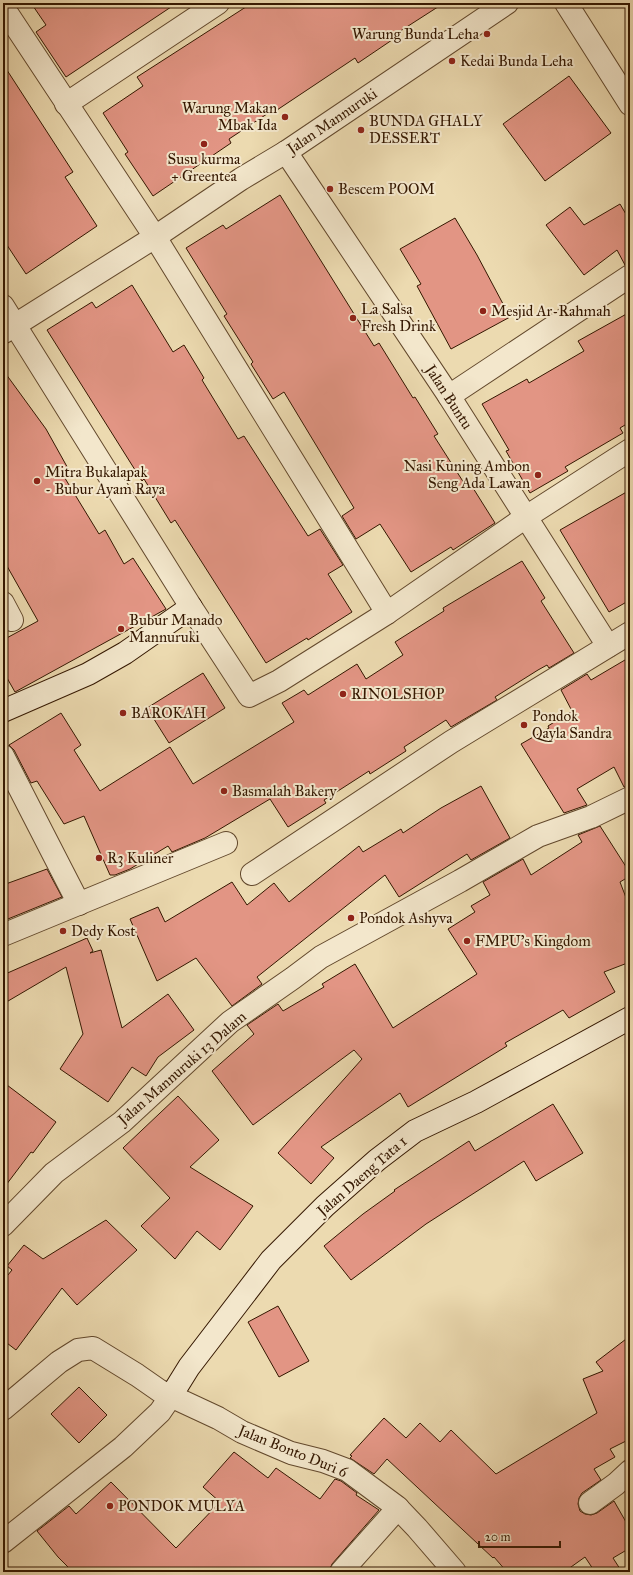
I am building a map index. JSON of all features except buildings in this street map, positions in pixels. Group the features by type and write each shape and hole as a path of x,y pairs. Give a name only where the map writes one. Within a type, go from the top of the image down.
{"street":[{"path":"66,104 218,3"},
{"name":"Jalan Mannuruki","path":"10,329 156,237 241,179 286,152 507,3"},
{"path":"566,3 630,104"},
{"path":"3,7 66,104 156,237 386,613"},
{"name":"Jalan Buntu","path":"286,152 449,396 608,646"},
{"path":"449,396 630,276"},
{"path":"3,306 10,329 249,696 275,683 386,613 526,518 630,450"},
{"path":"3,711 88,674 126,653 191,607"},
{"path":"252,874 451,742 630,633"},
{"path":"3,756 79,904"},
{"name":"Jalan Mannuruki 13 Dalam","path":"3,1225 54,1173 122,1122 230,1022 293,978 320,957 460,881 538,836 591,817 630,798"},
{"path":"3,935 226,843"},
{"name":"Jalan Daeng Tata 1","path":"3,1542 123,1447 166,1404 189,1367 271,1260 325,1206 377,1160 415,1131 476,1102 630,1018"},
{"name":"Jalan Bonto Duri 6","path":"3,1409 59,1362 78,1350 93,1348 160,1391 166,1404 218,1418 242,1432 266,1443 291,1453 347,1470 398,1508 455,1572"},
{"path":"590,1503 616,1484 630,1470"},
{"path":"341,1572 398,1508"}],"place":[{"name":"Warung Bunda Leha","path":"487,34"},
{"name":"Kedai Bunda Leha","path":"452,61"},
{"name":"Warung Makan Mbak Ida","path":"285,117"},
{"name":"BUNDA GHALY DESSERT","path":"361,130"},
{"name":"Susu kurma + Greentea","path":"204,144"},
{"name":"Bescem POOM","path":"330,189"},
{"name":"Mesjid Ar-Rahmah","path":"483,311"},
{"name":"La Salsa Fresh Drink","path":"353,318"},
{"name":"Nasi Kuning Ambon Seng Ada Lawan","path":"538,475"},
{"name":"Mitra Bukalapak - Bubur Ayam Raya","path":"37,481"},
{"name":"Bubur Manado Mannuruki","path":"121,629"},
{"name":"RINOLSHOP","path":"343,694"},
{"name":"BAROKAH","path":"123,713"},
{"name":"Pondok Qayla Sandra","path":"524,725"},
{"name":"Basmalah Bakery","path":"224,791"},
{"name":"R3 Kuliner","path":"99,858"},
{"name":"Pondok Ashyva","path":"351,918"},
{"name":"Dedy Kost","path":"63,931"},
{"name":"FMPU's Kingdom","path":"467,941"},
{"name":"PONDOK MULYA","path":"110,1506"}]}
